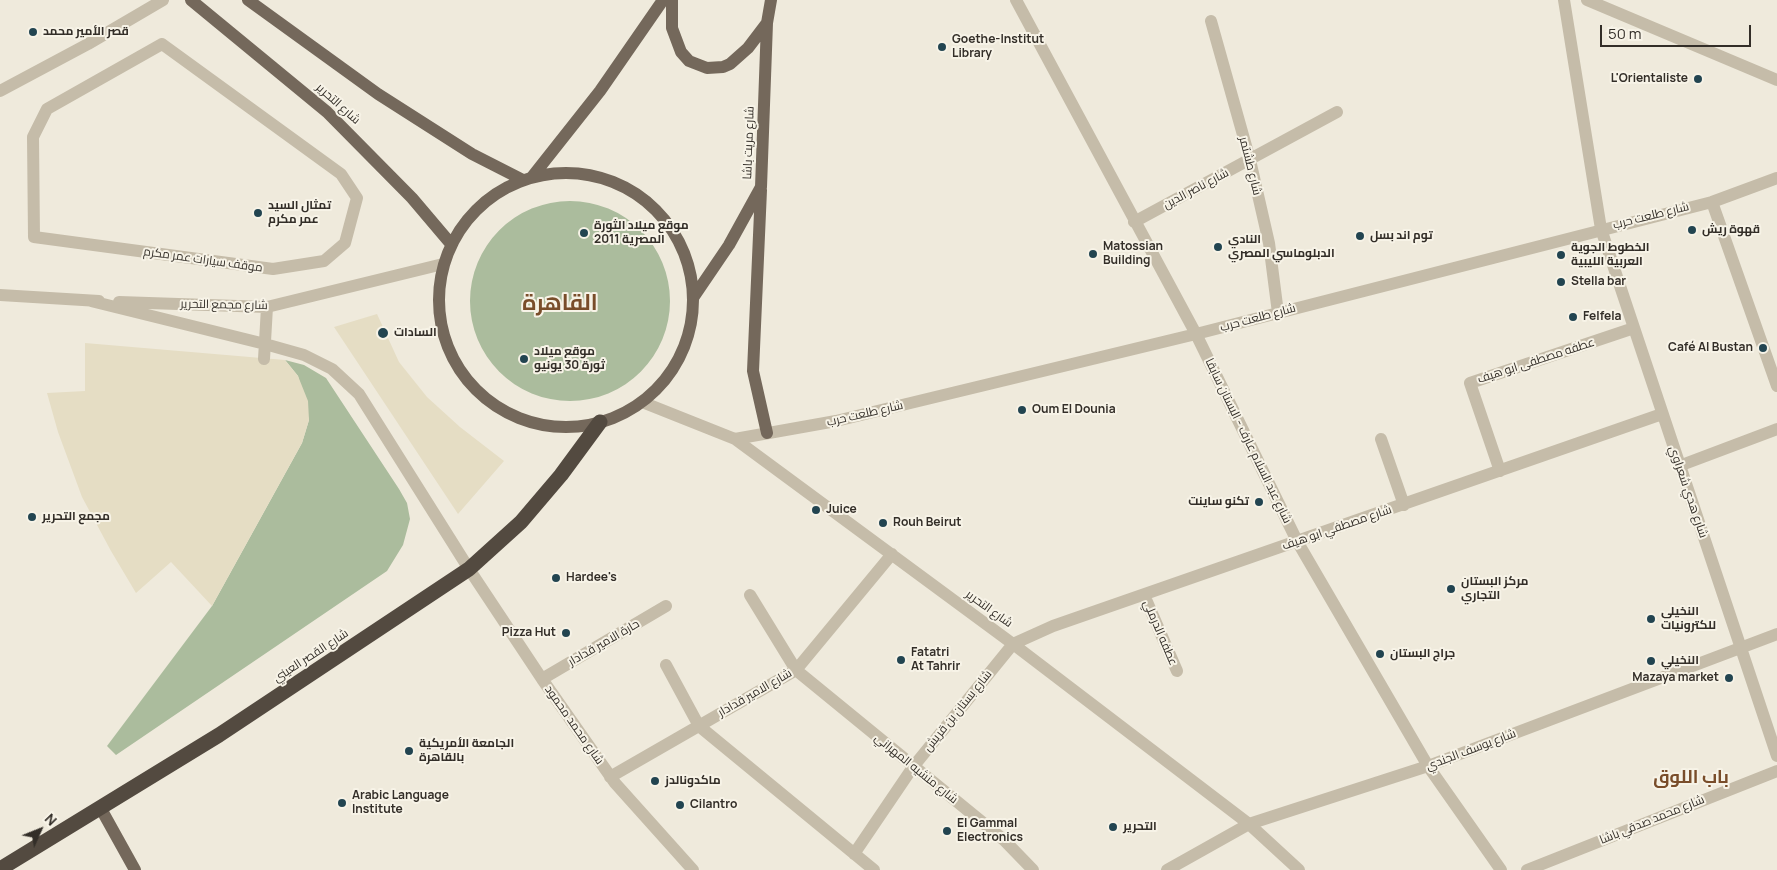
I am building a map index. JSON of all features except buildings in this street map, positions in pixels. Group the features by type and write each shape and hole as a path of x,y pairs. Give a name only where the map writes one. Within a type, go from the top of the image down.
{"highway":[{"name":"شارع القصر العيني","path":"0,869 219,735 469,569 521,522 561,475 600,422"}],"main road":[{"name":"شارع التحرير","path":"191,0 327,112 402,186 451,244"},
{"path":"248,0 378,94 472,154 528,178"},
{"path":"528,178 600,91 663,0"},
{"path":"672,0 672,28 681,52 689,61 707,68 723,67 730,64 748,48 767,23"},
{"name":"شارع مريت باشا","path":"693,298 729,245 761,187 767,23 771,0"},
{"path":"566,172 598,177 629,190 656,210 676,236 688,266 693,298 690,328 680,356 664,381 642,402 622,414 600,422 562,427 524,420 490,402 463,374 445,340 438,302 443,264 451,244 469,216 494,194 528,178 566,172"},
{"path":"761,187 753,371 767,434"},
{"path":"100,807 135,870"}],"street":[{"path":"0,91 88,44 163,0"},
{"name":"شارع عبد السلام عارف - البستان سابقا","path":"1016,0 1196,334 1297,541 1428,766 1501,870"},
{"name":"شارع هدي شعراوي","path":"1564,0 1601,229 1777,756"},
{"path":"1587,0 1777,80"},
{"name":"شارع طشتمر","path":"1211,21 1250,160 1269,243 1278,312"},
{"name":"موقف سيارات عمر مكرم","path":"162,44 341,174 357,198 345,244 324,261 273,270 34,237 33,137 47,109 90,85 162,44"},
{"name":"شارع ناصر الدين","path":"1134,222 1337,112"},
{"name":"شارع طلعت حرب","path":"735,439 836,421 1196,334 1712,202 1777,178"},
{"path":"1712,202 1777,386"},
{"name":"شارع مجمع التحرير","path":"0,296 267,307 443,264"},
{"name":"شارع محمد محمود","path":"91,301 265,344 304,356 332,369 359,394 469,569 610,777 693,870"},
{"path":"264,359 267,307"},
{"name":"عطفه مصطفى ابو هيف","path":"1500,471 1470,383 1634,328"},
{"name":"شارع التحرير","path":"642,402 735,439 1013,644 1249,824 1299,870"},
{"name":"شارع مصطفي ابو هيف","path":"1013,644 1053,626 1662,414"},
{"path":"1679,466 1777,429"},
{"path":"1381,439 1404,505"},
{"name":"شارع الامير قدادار","path":"610,777 796,670 892,554"},
{"name":"عطفه الدرملي","path":"1144,594 1177,671"},
{"name":"شارع منشيه المهراني","path":"750,595 796,670 1004,840 1033,870"},
{"name":"حارة الامير قدادار","path":"542,679 666,606"},
{"name":"شارع يوسف الجندي","path":"1167,870 1249,824 1428,766 1777,634"},
{"name":"شارع بستان بن قريش","path":"854,854 913,767 1013,644"},
{"path":"666,665 699,726 874,870"},
{"name":"شارع محمد صدقي باشا","path":"1527,870 1777,771"}],"green space":[{"path":"570,201 599,205 626,218 641,230 653,245 666,272 670,301 666,330 653,357 641,372 626,384 599,397 570,401 541,397 514,384 499,372 487,357 474,330 470,301 474,272 487,245 499,230 514,218 541,205"},
{"path":"285,360 304,365 326,378 399,489 407,503 410,519 403,545 387,571 116,755 107,746 212,606 302,443 309,420 298,376"}],"shaded area":[{"path":"377,314 399,362 427,397 460,427 504,461 458,514 334,327"},
{"path":"85,343 285,360 298,376 308,401 309,420 302,443 212,606 171,562 136,593 82,497 58,432 47,393 85,391"}],"place":[{"name":"قصر الأمير محمد","path":"33,32"},
{"name":"Goethe-Institut Library","path":"942,47"},
{"name":"L'Orientaliste","path":"1698,79"},
{"name":"تمثال السيد عمر مكرم","path":"258,213"},
{"name":"قهوة ريش","path":"1692,230"},
{"name":"موقع ميلاد الثورة المصرية 2011","path":"584,233"},
{"name":"توم اند بسل","path":"1360,236"},
{"name":"النادي الدبلوماسي المصري","path":"1218,247"},
{"name":"Matossian Building","path":"1093,254"},
{"name":"الخطوط الجوية العربية الليبية","path":"1561,255"},
{"name":"Stella bar","path":"1561,282"},
{"name":"Felfela","path":"1573,317"},
{"name":"السادات","path":"383,333"},
{"name":"Café Al Bustan","path":"1763,348"},
{"name":"موقع ميلاد ثورة 30 يونيو","path":"524,359"},
{"name":"Oum El Dounia","path":"1022,410"},
{"name":"تكنو ساينت","path":"1259,502"},
{"name":"Juice","path":"816,510"},
{"name":"مجمع التحرير","path":"32,517"},
{"name":"Rouh Beirut","path":"883,523"},
{"name":"Hardee's","path":"556,578"},
{"name":"مركز البستان التجاري","path":"1451,589"},
{"name":"النخيلى للكترونيات","path":"1651,619"},
{"name":"Pizza Hut","path":"566,633"},
{"name":"جراج البستان","path":"1380,654"},
{"name":"Fatatri At Tahrir","path":"901,660"},
{"name":"النخيلي","path":"1651,661"},
{"name":"Mazaya market","path":"1729,678"},
{"name":"الجامعة الأمريكية بالقاهرة","path":"409,751"},
{"name":"ماكدونالدز","path":"655,781"},
{"name":"Arabic Language Institute","path":"342,803"},
{"name":"Cilantro","path":"680,805"},
{"name":"التحرير","path":"1113,827"},
{"name":"El Gammal Electronics","path":"947,831"}],"district":[{"name":"القاهرة","path":"560,304"},
{"name":"باب اللوق","path":"1691,778"}]}
